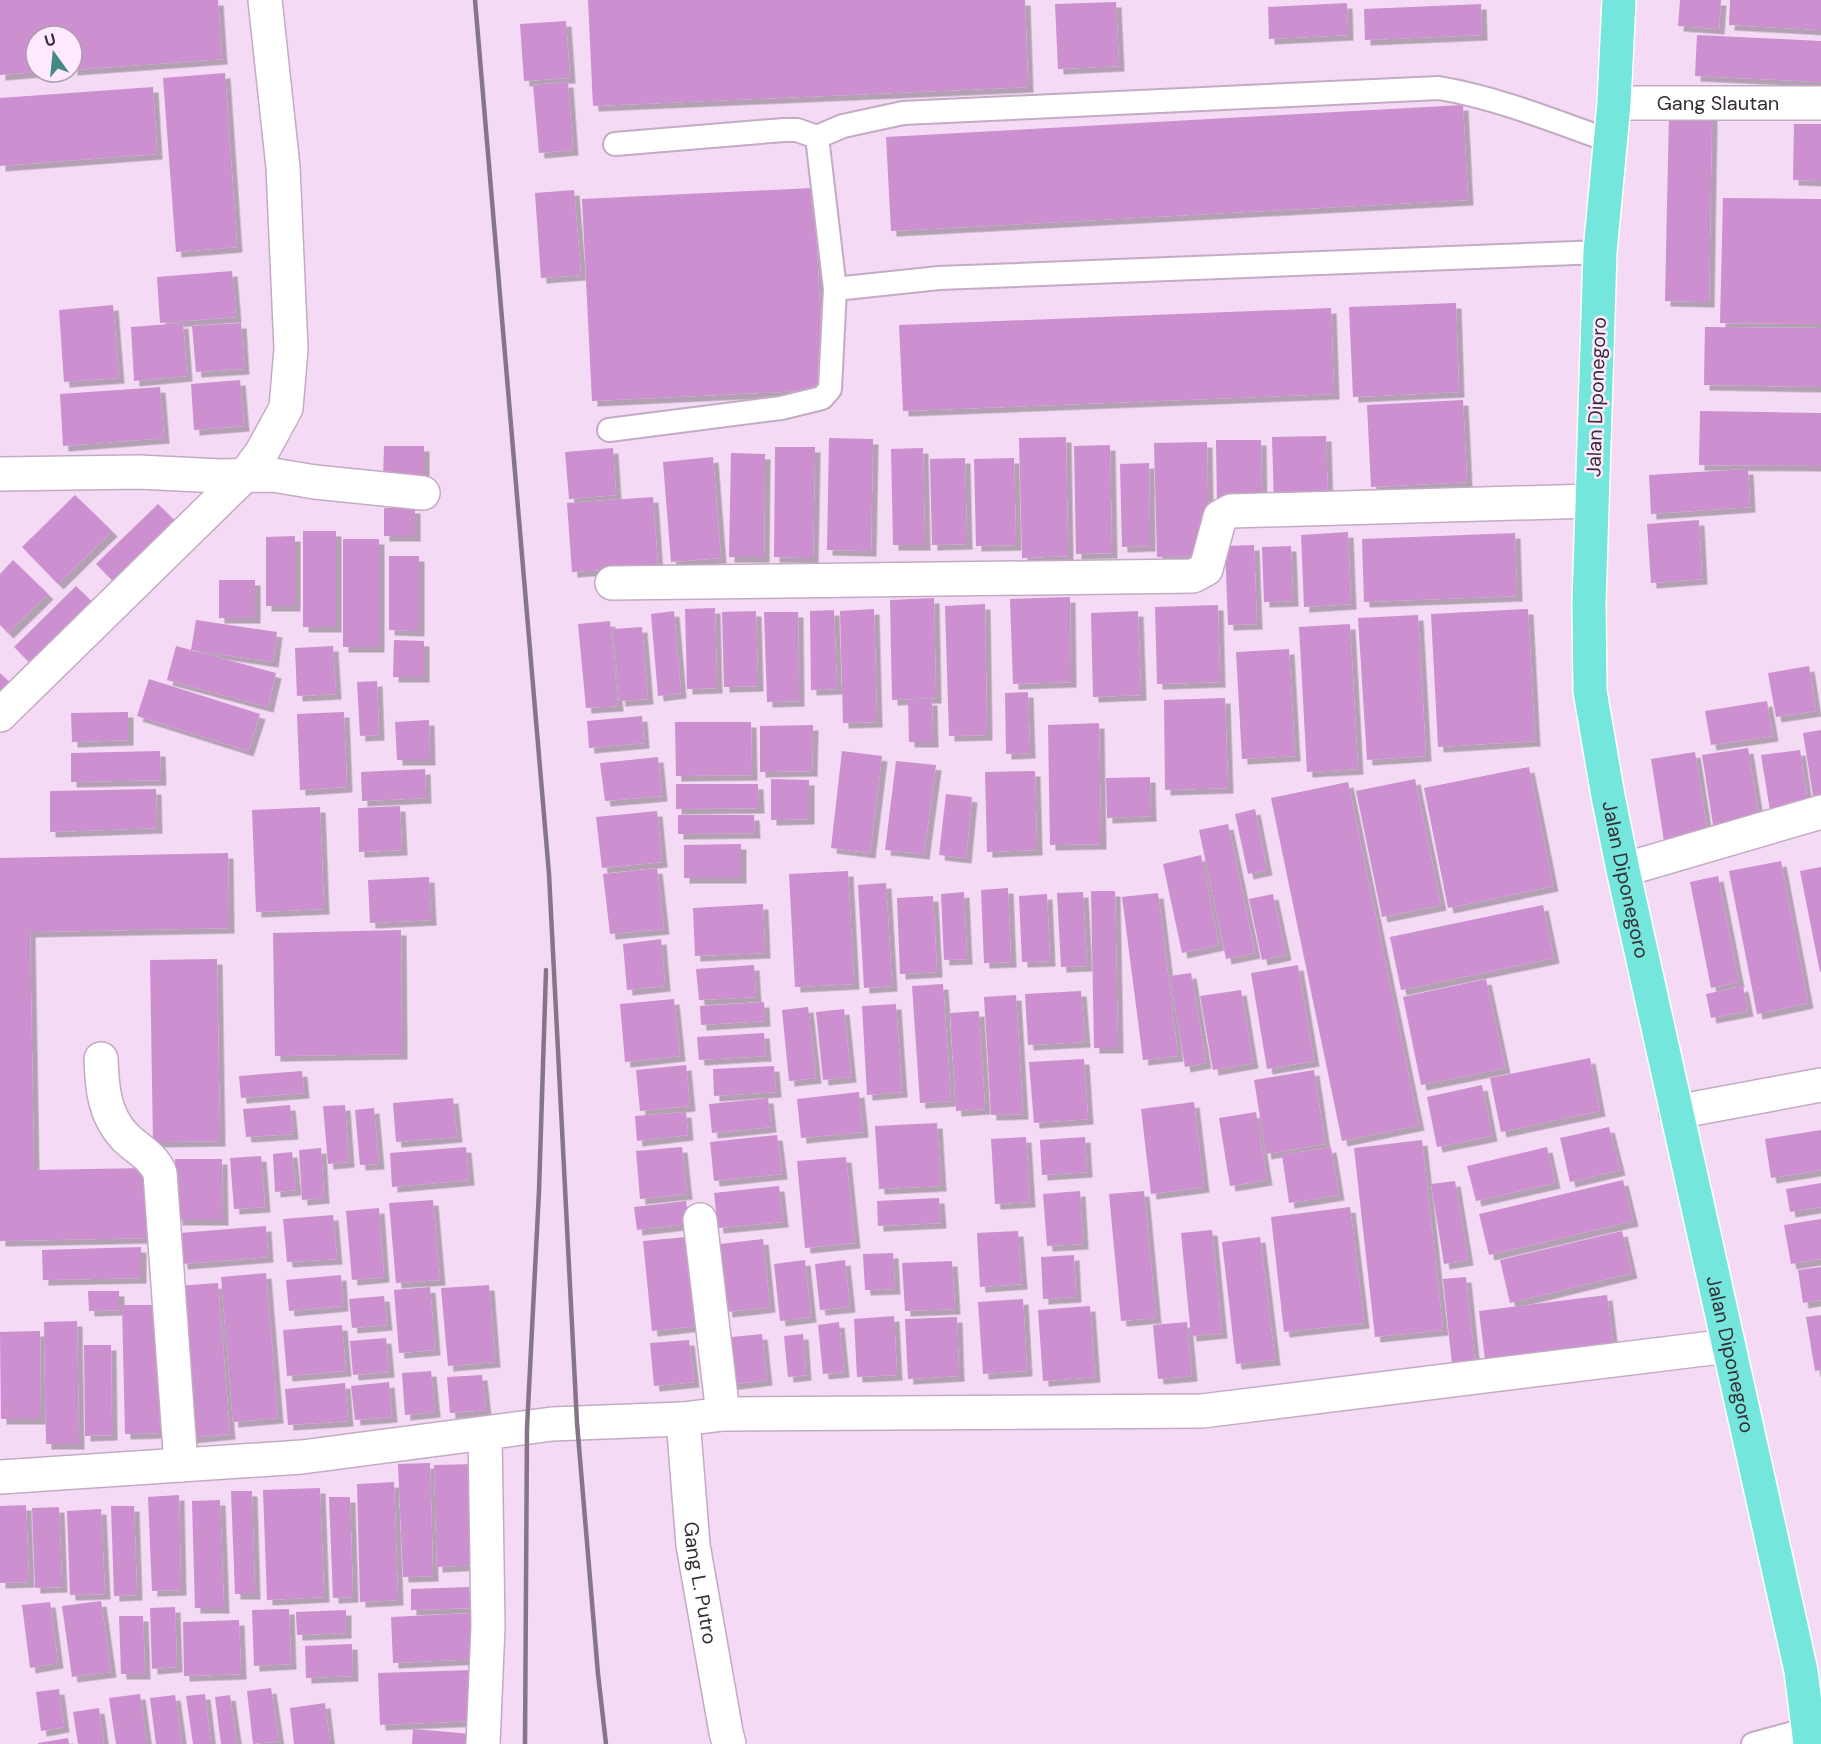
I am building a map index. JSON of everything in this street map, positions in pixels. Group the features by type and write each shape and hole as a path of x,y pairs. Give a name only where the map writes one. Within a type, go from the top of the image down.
{"highway":[{"name":"Jalan Diponegoro","path":"1619,0 1614,103 1600,252 1589,603 1590,691 1623,870 1801,1671 1809,1737"}],"street":[{"path":"0,715 259,474 262,452 286,408 291,349 283,167 265,0"},
{"name":"Gang Slautan","path":"1614,103 1821,103"},
{"path":"0,474 139,472 220,476 259,474 423,493"},
{"path":"612,583 1193,576 1206,569 1220,517 1231,511 1592,501"},
{"path":"1623,870 1821,812"},
{"path":"101,1059 102,1084 108,1113 125,1137 156,1163 160,1173 181,1465"},
{"path":"1676,1112 1821,1085"},
{"path":"700,1220 723,1414"},
{"path":"0,1477 302,1457 552,1424 683,1419 723,1414 1202,1411 1728,1346"},
{"name":"Gang L. Putro","path":"683,1419 693,1545 729,1744"},
{"path":"483,1744 488,1627 485,1434"}],"lane":[{"path":"615,144 784,130 797,130 818,137 843,126 903,113 1439,88 1469,93 1610,141"},
{"path":"609,430 782,408 822,398 830,389 835,289 818,137"},
{"path":"835,289 939,278 1600,252"},
{"path":"1753,1744 1809,1737"}],"building":[{"path":"0,0 218,0 222,59 84,69 84,24 24,24 24,73 0,75"},
{"path":"588,0 1025,0 1028,87 593,106"},
{"path":"1680,0 1721,0 1719,29 1678,26"},
{"path":"1730,0 1821,0 1821,30 1729,25"},
{"path":"1116,2 1119,66 1058,69 1055,4"},
{"path":"1347,3 1348,35 1269,39 1268,7"},
{"path":"1481,4 1482,35 1365,40 1364,9"},
{"path":"566,21 570,78 524,81 520,24"},
{"path":"1697,35 1821,41 1821,82 1695,76"},
{"path":"225,73 237,247 176,252 163,78"},
{"path":"568,82 573,150 539,153 533,85"},
{"path":"153,87 157,154 0,166 0,98"},
{"path":"1463,105 1468,200 891,231 886,137"},
{"path":"1669,113 1712,114 1709,302 1665,301"},
{"path":"1794,124 1821,124 1821,181 1793,180"},
{"path":"814,188 824,390 592,401 582,199"},
{"path":"574,190 581,275 541,278 535,193"},
{"path":"1723,198 1821,199 1821,324 1720,323"},
{"path":"232,271 236,317 160,323 157,277"},
{"path":"1456,303 1459,392 1353,397 1349,307"},
{"path":"113,305 119,378 64,382 59,310"},
{"path":"1331,308 1334,394 903,411 899,325"},
{"path":"183,323 187,376 134,381 131,327"},
{"path":"241,323 244,369 196,372 192,326"},
{"path":"1705,327 1821,328 1821,387 1704,385"},
{"path":"240,380 244,426 194,430 191,384"},
{"path":"160,387 164,438 63,446 60,394"},
{"path":"1463,400 1467,482 1371,487 1367,405"},
{"path":"1700,411 1821,413 1821,466 1699,465"},
{"path":"1326,436 1328,503 1274,505 1272,437"},
{"path":"1066,437 1068,556 1022,558 1019,438"},
{"path":"829,438 873,439 871,551 827,550"},
{"path":"1216,440 1261,440 1262,504 1217,505"},
{"path":"1207,442 1209,556 1157,557 1154,443"},
{"path":"1110,445 1112,553 1076,554 1074,446"},
{"path":"384,446 424,446 424,477 383,478"},
{"path":"775,447 815,447 813,558 774,557"},
{"path":"613,448 616,495 569,499 565,452"},
{"path":"923,448 925,545 893,545 891,449"},
{"path":"731,453 765,454 764,557 729,557"},
{"path":"713,457 721,558 671,562 663,462"},
{"path":"965,458 967,544 932,545 930,459"},
{"path":"1014,458 1016,545 976,546 974,459"},
{"path":"1149,463 1150,546 1122,547 1120,464"},
{"path":"1748,469 1750,507 1651,514 1649,475"},
{"path":"75,495 112,531 58,584 22,547"},
{"path":"653,497 658,566 572,572 567,503"},
{"path":"158,504 180,526 119,587 96,564"},
{"path":"384,508 415,508 415,536 384,536"},
{"path":"1699,520 1702,579 1651,583 1647,524"},
{"path":"303,531 336,531 336,627 303,627"},
{"path":"1348,532 1351,604 1304,607 1301,535"},
{"path":"1515,533 1517,596 1364,602 1362,539"},
{"path":"295,536 295,606 266,606 266,537"},
{"path":"343,539 379,539 379,647 343,647"},
{"path":"1254,545 1257,624 1228,625 1225,546"},
{"path":"1291,546 1293,601 1264,602 1262,547"},
{"path":"389,556 419,556 419,631 389,630"},
{"path":"13,560 48,594 8,633 0,625 0,574"},
{"path":"219,580 255,580 255,618 219,618"},
{"path":"76,586 96,606 35,668 14,647"},
{"path":"1070,597 1071,682 1013,684 1010,599"},
{"path":"934,598 936,698 892,700 890,600"},
{"path":"985,604 987,735 949,736 945,606"},
{"path":"1218,605 1220,682 1157,684 1155,607"},
{"path":"715,608 717,688 687,689 685,609"},
{"path":"874,609 877,722 843,723 840,611"},
{"path":"1528,609 1535,741 1438,747 1431,614"},
{"path":"834,610 837,689 811,690 810,611"},
{"path":"674,611 681,693 658,696 651,614"},
{"path":"756,611 758,686 724,687 722,612"},
{"path":"1138,611 1141,695 1093,697 1091,613"},
{"path":"764,612 798,612 799,701 767,702"},
{"path":"1418,615 1426,756 1367,760 1358,618"},
{"path":"196,620 277,632 273,662 191,650"},
{"path":"610,621 618,706 586,708 578,624"},
{"path":"1350,624 1358,769 1307,772 1299,627"},
{"path":"642,627 648,699 620,701 613,629"},
{"path":"394,640 424,641 424,677 393,677"},
{"path":"176,646 276,673 268,707 167,680"},
{"path":"333,646 336,694 297,696 295,648"},
{"path":"1289,649 1295,756 1242,759 1236,652"},
{"path":"1809,666 1816,711 1776,717 1768,673"},
{"path":"0,673 16,688 0,704"},
{"path":"149,679 260,714 248,751 137,716"},
{"path":"377,681 379,735 360,736 357,682"},
{"path":"1028,692 1030,753 1006,754 1005,693"},
{"path":"1225,698 1228,788 1165,790 1164,700"},
{"path":"908,700 932,700 933,742 909,742"},
{"path":"1767,701 1773,736 1711,745 1705,711"},
{"path":"128,712 128,740 72,742 71,713"},
{"path":"344,712 347,787 300,790 297,714"},
{"path":"642,716 644,743 589,748 587,721"},
{"path":"429,720 430,760 397,760 395,722"},
{"path":"675,722 751,722 752,775 676,776"},
{"path":"1099,723 1101,844 1050,845 1048,725"},
{"path":"813,725 812,771 760,772 760,726"},
{"path":"1821,730 1821,807 1815,808 1803,733"},
{"path":"1748,748 1760,824 1714,831 1702,755"},
{"path":"1800,750 1809,811 1771,817 1761,755"},
{"path":"160,751 161,780 71,782 71,753"},
{"path":"842,751 882,756 870,853 831,848"},
{"path":"1695,752 1708,835 1664,841 1651,759"},
{"path":"658,757 662,796 605,801 600,763"},
{"path":"896,761 936,765 924,854 885,850"},
{"path":"1529,767 1553,886 1448,908 1424,788"},
{"path":"425,769 426,798 362,801 361,772"},
{"path":"1035,771 1037,850 987,852 985,772"},
{"path":"1150,777 1151,816 1107,818 1106,778"},
{"path":"771,779 809,780 809,819 771,820"},
{"path":"1415,779 1441,905 1382,917 1356,791"},
{"path":"1348,782 1419,1125 1342,1141 1271,798"},
{"path":"676,784 758,784 759,808 676,809"},
{"path":"156,789 157,828 50,832 50,791"},
{"path":"946,794 972,797 966,858 939,855"},
{"path":"400,806 402,850 359,852 358,808"},
{"path":"320,807 324,909 256,912 252,810"},
{"path":"1255,809 1267,870 1248,874 1235,814"},
{"path":"657,811 662,862 602,868 596,817"},
{"path":"678,815 754,815 755,833 678,834"},
{"path":"1228,824 1255,953 1226,959 1199,830"},
{"path":"741,844 741,878 684,878 684,845"},
{"path":"228,853 229,928 30,932 34,1170 148,1168 149,1238 0,1241 0,858"},
{"path":"1201,855 1219,945 1182,953 1163,864"},
{"path":"1781,861 1808,1003 1757,1014 1729,871"},
{"path":"1821,867 1821,972 1820,972 1800,871"},
{"path":"657,868 664,929 610,934 603,874"},
{"path":"848,871 854,984 795,987 789,874"},
{"path":"1718,876 1739,982 1711,988 1690,882"},
{"path":"429,877 431,920 370,923 368,880"},
{"path":"886,883 892,986 864,988 858,885"},
{"path":"1008,888 1011,962 984,963 981,890"},
{"path":"1091,891 1115,891 1118,1048 1094,1048"},
{"path":"964,892 967,959 944,960 941,894"},
{"path":"1083,892 1087,966 1061,967 1057,893"},
{"path":"1158,893 1178,1056 1143,1060 1122,897"},
{"path":"1047,894 1050,961 1022,962 1019,896"},
{"path":"1273,894 1286,955 1262,960 1249,899"},
{"path":"933,896 937,972 900,974 897,898"},
{"path":"763,904 765,953 695,956 693,908"},
{"path":"1543,905 1554,958 1401,990 1390,937"},
{"path":"401,930 402,1054 275,1056 273,933"},
{"path":"661,939 665,986 627,990 623,944"},
{"path":"217,959 220,1141 153,1142 150,960"},
{"path":"754,965 756,997 699,1000 696,969"},
{"path":"1298,965 1314,1061 1267,1069 1251,973"},
{"path":"1191,973 1206,1063 1185,1067 1170,976"},
{"path":"1486,979 1505,1068 1421,1085 1403,997"},
{"path":"943,984 951,1101 920,1103 912,986"},
{"path":"1743,986 1748,1011 1711,1018 1706,994"},
{"path":"1241,990 1253,1063 1213,1070 1200,996"},
{"path":"1081,991 1085,1042 1028,1045 1025,994"},
{"path":"1016,995 1023,1114 991,1115 984,997"},
{"path":"674,999 680,1056 625,1062 620,1004"},
{"path":"764,1002 765,1021 701,1025 700,1006"},
{"path":"896,1004 902,1092 867,1095 862,1006"},
{"path":"808,1007 816,1078 789,1081 782,1010"},
{"path":"844,1009 851,1077 823,1080 816,1012"},
{"path":"979,1011 985,1109 956,1111 950,1013"},
{"path":"764,1033 766,1056 699,1060 697,1037"},
{"path":"1590,1058 1600,1111 1501,1132 1490,1078"},
{"path":"1084,1059 1088,1119 1034,1123 1029,1062"},
{"path":"686,1065 690,1106 640,1111 636,1070"},
{"path":"774,1066 776,1092 714,1096 713,1069"},
{"path":"1314,1070 1325,1144 1266,1154 1254,1080"},
{"path":"302,1071 304,1093 241,1098 239,1076"},
{"path":"1482,1085 1492,1136 1437,1147 1427,1097"},
{"path":"859,1092 863,1132 801,1138 797,1099"},
{"path":"453,1098 457,1137 396,1142 393,1103"},
{"path":"768,1098 771,1127 712,1133 709,1104"},
{"path":"1194,1102 1204,1187 1151,1194 1141,1109"},
{"path":"290,1105 293,1134 246,1137 243,1109"},
{"path":"345,1105 349,1162 328,1164 323,1106"},
{"path":"374,1108 379,1164 360,1165 355,1110"},
{"path":"686,1112 688,1135 637,1141 635,1116"},
{"path":"1256,1112 1267,1180 1230,1186 1219,1118"},
{"path":"937,1123 941,1186 879,1189 875,1126"},
{"path":"1609,1127 1620,1170 1570,1182 1560,1138"},
{"path":"1821,1130 1821,1170 1771,1178 1765,1139"},
{"path":"777,1135 782,1174 714,1181 710,1142"},
{"path":"1026,1137 1030,1202 995,1204 991,1139"},
{"path":"1085,1137 1087,1172 1042,1175 1040,1140"},
{"path":"1422,1140 1443,1330 1375,1337 1354,1148"},
{"path":"466,1147 469,1180 392,1187 390,1153"},
{"path":"682,1147 687,1194 640,1199 636,1151"},
{"path":"1331,1147 1339,1195 1289,1203 1282,1155"},
{"path":"1547,1147 1555,1183 1476,1201 1467,1166"},
{"path":"321,1148 324,1198 302,1200 299,1150"},
{"path":"292,1152 296,1190 275,1192 273,1154"},
{"path":"261,1156 265,1207 234,1209 230,1158"},
{"path":"846,1157 855,1243 805,1248 797,1161"},
{"path":"175,1159 222,1159 223,1220 177,1220"},
{"path":"1623,1180 1633,1221 1489,1255 1479,1214"},
{"path":"1455,1181 1468,1260 1444,1264 1431,1184"},
{"path":"1821,1183 1821,1207 1790,1212 1786,1189"},
{"path":"779,1186 783,1222 718,1228 714,1193"},
{"path":"1080,1191 1083,1244 1047,1246 1043,1194"},
{"path":"1144,1191 1156,1318 1121,1321 1109,1194"},
{"path":"939,1198 941,1223 878,1226 877,1201"},
{"path":"433,1200 440,1280 396,1283 389,1203"},
{"path":"686,1201 689,1224 637,1230 634,1207"},
{"path":"1350,1207 1364,1323 1284,1332 1271,1217"},
{"path":"379,1208 384,1277 352,1280 346,1211"},
{"path":"333,1215 337,1259 287,1262 283,1219"},
{"path":"1821,1219 1821,1259 1791,1264 1784,1225"},
{"path":"266,1226 268,1257 182,1264 180,1233"},
{"path":"1212,1230 1222,1333 1191,1336 1181,1233"},
{"path":"1018,1231 1022,1284 980,1287 977,1233"},
{"path":"1622,1231 1632,1273 1510,1303 1500,1260"},
{"path":"687,1237 696,1326 652,1331 643,1241"},
{"path":"1260,1237 1275,1360 1236,1364 1222,1242"},
{"path":"763,1239 770,1307 727,1312 720,1244"},
{"path":"141,1247 141,1278 43,1280 42,1250"},
{"path":"893,1253 895,1289 865,1290 863,1254"},
{"path":"1074,1255 1076,1297 1043,1299 1041,1257"},
{"path":"805,1260 811,1317 780,1321 774,1264"},
{"path":"845,1260 850,1307 820,1310 815,1264"},
{"path":"952,1261 955,1309 905,1311 902,1263"},
{"path":"1821,1267 1821,1300 1803,1303 1798,1270"},
{"path":"266,1273 278,1418 233,1422 221,1277"},
{"path":"341,1275 343,1306 289,1311 286,1280"},
{"path":"1466,1277 1475,1363 1452,1365 1443,1279"},
{"path":"218,1283 230,1434 189,1438 177,1286"},
{"path":"489,1285 495,1362 448,1366 441,1288"},
{"path":"430,1287 435,1350 399,1353 394,1290"},
{"path":"88,1291 119,1291 119,1310 89,1311"},
{"path":"1607,1295 1613,1344 1485,1360 1479,1311"},
{"path":"384,1296 387,1325 352,1328 349,1299"},
{"path":"1023,1299 1027,1371 983,1374 978,1302"},
{"path":"122,1305 158,1305 160,1433 125,1434"},
{"path":"1090,1306 1095,1377 1043,1381 1038,1310"},
{"path":"1821,1315 1821,1370 1815,1371 1806,1317"},
{"path":"894,1316 897,1375 857,1377 854,1319"},
{"path":"957,1317 959,1376 908,1379 905,1319"},
{"path":"77,1321 79,1444 46,1444 44,1322"},
{"path":"839,1322 844,1372 823,1374 818,1325"},
{"path":"1187,1322 1192,1376 1158,1379 1153,1325"},
{"path":"342,1325 346,1371 287,1376 283,1330"},
{"path":"40,1331 41,1419 1,1419 0,1332"},
{"path":"762,1334 767,1380 727,1385 722,1338"},
{"path":"803,1334 806,1375 788,1377 784,1336"},
{"path":"386,1338 389,1372 353,1375 350,1341"},
{"path":"689,1340 694,1382 654,1386 650,1343"},
{"path":"84,1345 111,1345 112,1435 85,1436"},
{"path":"431,1371 435,1412 405,1415 402,1373"},
{"path":"482,1375 486,1410 450,1413 447,1377"},
{"path":"389,1382 392,1417 355,1420 351,1386"},
{"path":"345,1383 348,1421 288,1425 285,1389"},
{"path":"430,1463 433,1576 403,1577 398,1464"},
{"path":"475,1464 479,1565 437,1567 434,1465"},
{"path":"394,1482 398,1600 360,1602 357,1484"},
{"path":"320,1488 324,1597 267,1600 263,1490"},
{"path":"231,1491 252,1491 255,1594 235,1594"},
{"path":"179,1495 181,1590 152,1591 148,1497"},
{"path":"329,1497 350,1497 353,1597 333,1598"},
{"path":"220,1500 224,1608 195,1608 192,1501"},
{"path":"26,1505 29,1582 0,1583 0,1506"},
{"path":"111,1506 134,1506 137,1595 114,1596"},
{"path":"59,1507 62,1587 35,1588 32,1508"},
{"path":"101,1509 105,1594 70,1595 67,1511"},
{"path":"469,1587 470,1608 411,1610 411,1589"},
{"path":"101,1601 111,1672 72,1677 62,1606"},
{"path":"50,1602 58,1663 30,1668 22,1605"},
{"path":"175,1607 177,1667 152,1669 150,1608"},
{"path":"289,1609 291,1664 254,1666 252,1610"},
{"path":"346,1610 346,1633 297,1635 296,1612"},
{"path":"474,1613 475,1659 393,1663 391,1617"},
{"path":"119,1616 143,1616 145,1674 121,1674"},
{"path":"239,1620 241,1674 184,1676 183,1622"},
{"path":"352,1644 353,1676 306,1678 305,1646"},
{"path":"472,1670 473,1721 380,1725 378,1673"},
{"path":"271,1688 279,1741 253,1744 247,1691"},
{"path":"59,1689 64,1727 41,1731 36,1692"},
{"path":"140,1694 147,1744 116,1744 109,1698"},
{"path":"205,1694 211,1744 193,1744 186,1696"},
{"path":"175,1695 182,1744 156,1744 150,1698"},
{"path":"230,1695 237,1744 221,1744 215,1697"},
{"path":"325,1703 330,1744 294,1744 290,1708"},
{"path":"99,1708 104,1744 78,1744 73,1712"},
{"path":"413,1729 472,1734 471,1744 412,1744"},
{"path":"68,1738 69,1744 38,1744 38,1743"}],"railway":[{"path":"475,0 549,874 577,1423 606,1744"},
{"path":"525,1744 527,1428 539,1191 546,970"}]}
